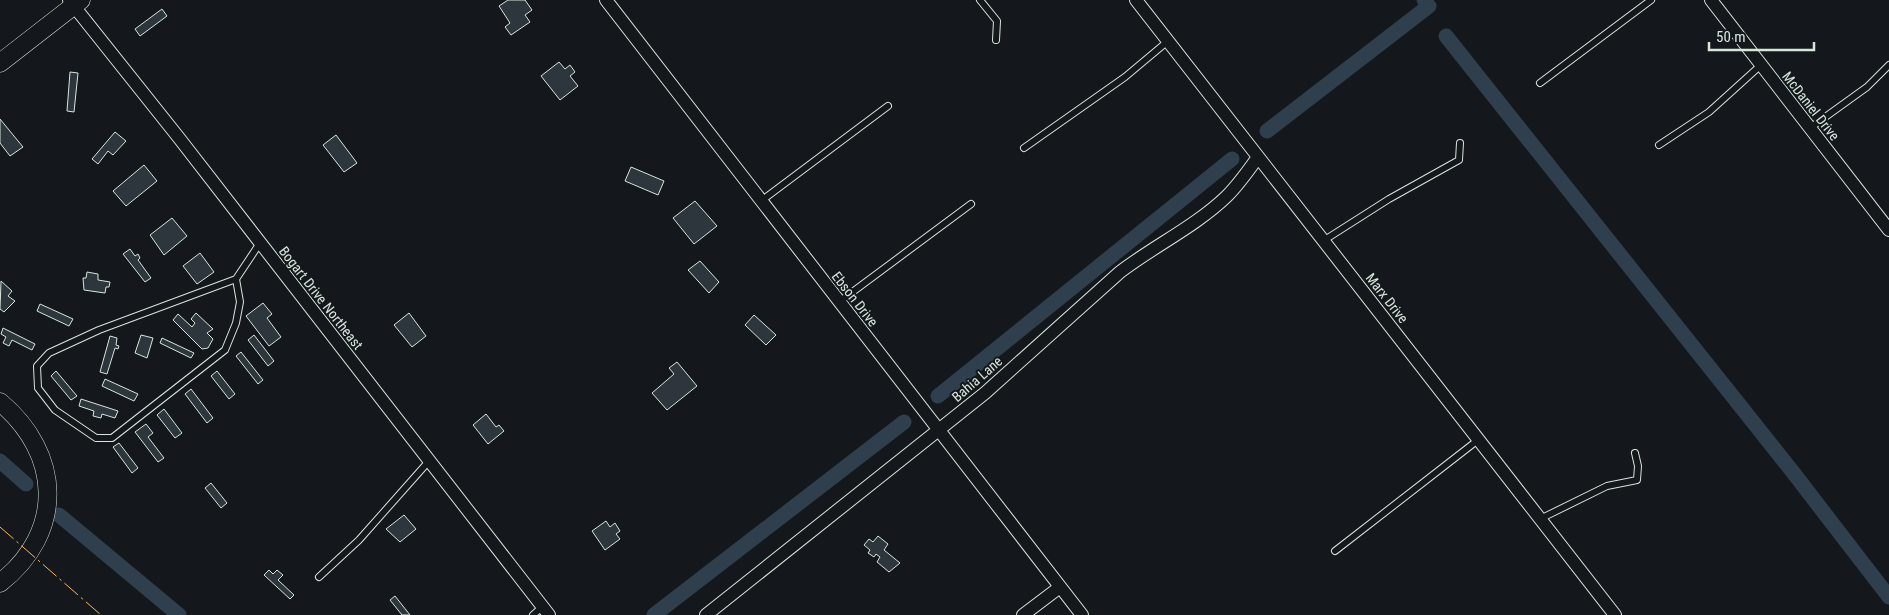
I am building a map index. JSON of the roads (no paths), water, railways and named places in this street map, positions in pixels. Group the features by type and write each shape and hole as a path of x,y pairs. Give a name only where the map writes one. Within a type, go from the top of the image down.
{"street":[{"name":"Ebson Drive","path":"606,0 760,202 1082,615"},
{"name":"Marx Drive","path":"1136,0 1540,519 1611,614"},
{"name":"McDaniel Drive","path":"1711,0 1889,230"},
{"path":"0,63 74,2"},
{"name":"Bogart Drive Northeast","path":"74,2 429,461 541,612"},
{"name":"Bahia Lane","path":"706,615 985,393 1120,272 1220,202 1240,182 1258,157"},
{"path":"0,583 23,563 34,548 42,529 48,496 46,478 36,446 20,419 4,405"},
{"path":"1023,615 1060,587"}],"lane":[{"path":"980,0 997,21 996,40"},
{"path":"1540,83 1651,0"},
{"path":"1024,148 1125,77 1168,42"},
{"path":"1659,145 1709,112 1760,65"},
{"path":"1810,128 1867,87 1889,65"},
{"path":"760,202 888,106"},
{"path":"1323,241 1389,199 1442,172 1459,160 1460,144"},
{"path":"838,302 971,204"},
{"path":"236,279 240,302 236,324 225,350 112,438 96,438 55,410 38,388 37,366 49,352 145,312 236,279 260,243"},
{"path":"1335,551 1478,440"},
{"path":"1540,519 1607,486 1636,480 1638,466 1635,453"},
{"path":"319,577 359,540 429,461"}],"waterway":[{"path":"1267,131 1429,6 1424,0"},
{"path":"1446,36 1792,471 1889,597"},
{"path":"938,396 1232,159"},
{"path":"654,615 904,422"},
{"path":"0,461 26,484"},
{"path":"59,515 179,615"}]}
